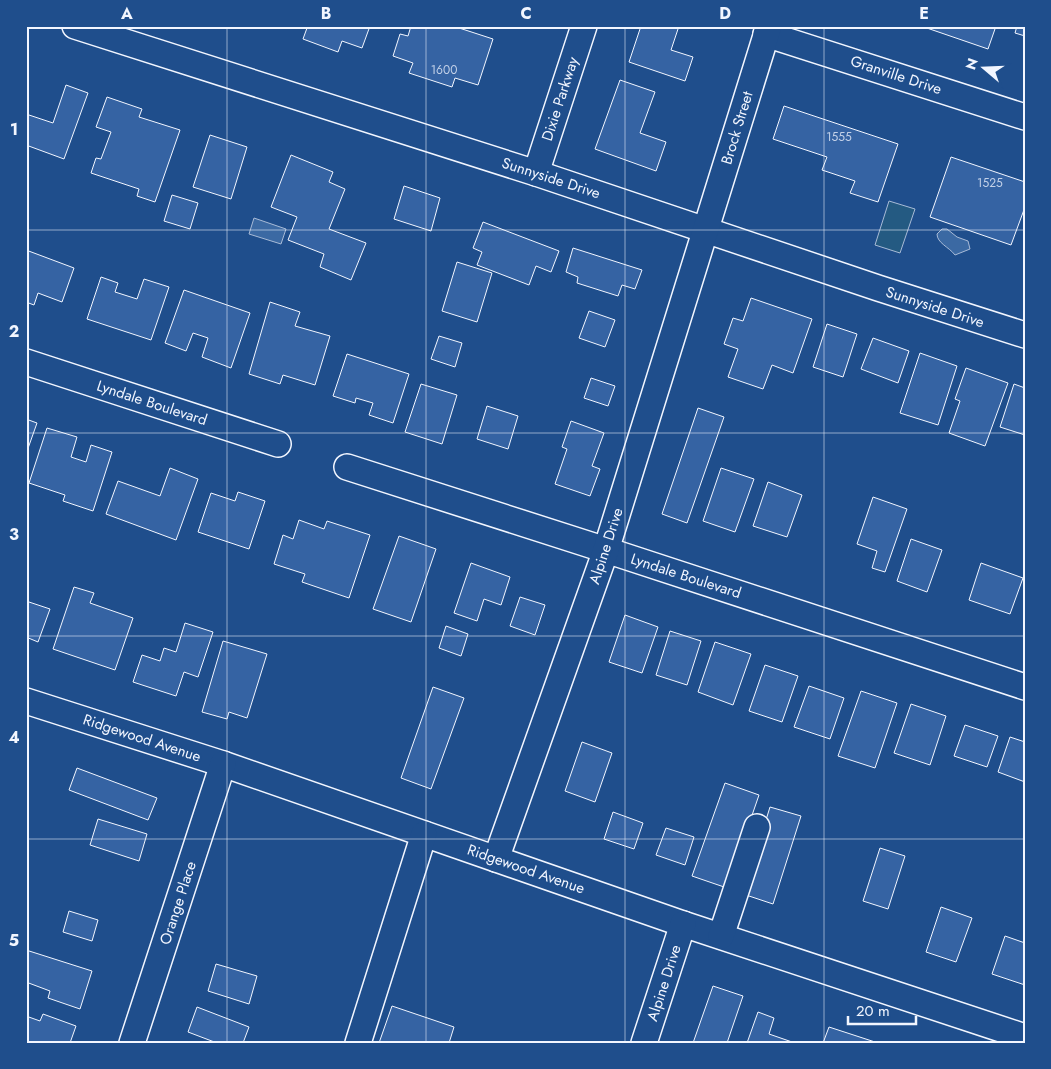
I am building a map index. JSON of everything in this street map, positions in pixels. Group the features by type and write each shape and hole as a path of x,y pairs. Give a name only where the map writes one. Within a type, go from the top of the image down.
{"street":[{"name":"Sunnyside Drive","path":"75,26 536,173 1025,336"},
{"name":"Dixie Parkway","path":"536,173 584,26"},
{"name":"Granville Drive","path":"768,30 1025,117"},
{"name":"Brock Street","path":"705,229 768,30"},
{"name":"Alpine Drive","path":"496,859 606,550 705,229"},
{"name":"Lyndale Boulevard","path":"26,362 278,444"},
{"name":"Lyndale Boulevard","path":"347,467 1025,687"},
{"name":"Ridgewood Avenue","path":"26,701 223,764 683,924 1025,1038"},
{"name":"Orange Place","path":"132,1043 223,764"},
{"path":"721,936 757,827"},
{"path":"358,1043 424,834"},
{"name":"Alpine Drive","path":"644,1043 683,924"}],"shaded area":[{"path":"889,201 915,209 900,253 875,245"},
{"path":"254,218 286,229 281,244 249,234"},
{"path":"942,229 947,229 957,237 968,241 970,249 955,255 938,237 937,234"}],"building":[{"path":"301,26 370,26 362,48 342,41 338,52 303,39 307,28"},
{"path":"411,26 453,26 493,39 478,85 455,78 452,87 409,73 413,63 393,56 400,34 408,36"},
{"path":"641,26 679,26 671,50 693,57 685,81 629,62"},
{"path":"921,26 996,26 988,49"},
{"path":"1017,26 1025,26 1025,36 1015,33"},
{"path":"620,80 655,92 640,133 666,142 656,171 595,149"},
{"path":"66,85 88,93 64,159 26,145 26,114 53,123"},
{"path":"107,97 142,109 139,117 180,130 155,202 137,196 139,189 91,173 96,158 101,159 111,132 96,127"},
{"path":"784,106 898,144 878,202 850,193 855,181 822,170 827,157 773,139"},
{"path":"210,135 247,147 231,199 193,187"},
{"path":"291,155 333,172 329,182 345,189 329,229 366,243 351,280 320,267 324,254 288,240 297,217 271,207"},
{"path":"951,157 1025,182 1025,207 1011,245 930,217"},
{"path":"404,186 440,198 431,231 394,219"},
{"path":"172,195 198,203 190,229 164,221"},
{"path":"483,222 559,251 551,272 536,266 529,285 477,265 482,252 473,248"},
{"path":"573,248 642,270 635,289 622,285 618,296 577,283 578,277 566,272"},
{"path":"26,250 74,268 62,302 38,293 34,305 26,302"},
{"path":"457,262 492,273 477,322 442,311"},
{"path":"101,277 118,283 115,292 137,299 144,279 169,287 151,340 87,319"},
{"path":"184,290 250,313 231,368 202,357 208,338 193,333 186,351 165,343"},
{"path":"751,298 812,319 793,373 772,365 763,389 728,377 738,349 724,344 733,318 743,321"},
{"path":"270,302 300,312 295,326 330,336 315,385 283,375 280,384 249,374"},
{"path":"589,311 615,320 605,347 579,338"},
{"path":"827,324 857,334 843,377 813,367"},
{"path":"439,336 462,343 455,367 431,359"},
{"path":"873,338 909,351 898,383 861,369"},
{"path":"920,353 957,366 938,425 900,413"},
{"path":"347,354 409,374 393,423 369,415 373,403 356,398 355,403 333,396"},
{"path":"966,368 1008,383 985,446 949,433 960,401 955,399"},
{"path":"591,378 615,386 608,406 584,398"},
{"path":"421,384 457,395 442,444 405,432"},
{"path":"1014,384 1025,388 1025,435 1000,427"},
{"path":"487,406 518,416 508,449 477,439"},
{"path":"698,408 724,417 687,523 662,514"},
{"path":"26,419 37,423 26,454"},
{"path":"571,421 604,433 592,466 600,469 590,496 555,484 567,449 562,447"},
{"path":"47,428 77,437 71,457 86,462 91,445 112,452 93,511 63,501 65,495 29,483"},
{"path":"170,468 198,479 176,540 106,514 118,481 160,496"},
{"path":"721,468 754,479 735,532 703,521"},
{"path":"768,482 802,495 787,537 753,526"},
{"path":"238,492 265,501 249,549 198,532 211,493 235,501"},
{"path":"873,497 907,509 885,572 872,568 877,551 857,544"},
{"path":"299,520 324,529 327,521 370,535 349,598 302,582 305,574 274,564 283,535 293,539"},
{"path":"399,536 436,549 411,622 373,609"},
{"path":"911,539 942,550 927,592 897,581"},
{"path":"471,563 510,577 501,605 484,599 477,621 454,613"},
{"path":"981,563 1023,578 1010,614 969,600"},
{"path":"74,587 94,593 90,603 133,618 115,670 53,649"},
{"path":"520,597 545,605 535,635 510,626"},
{"path":"26,601 50,609 38,642 26,637"},
{"path":"625,615 658,627 642,673 609,662"},
{"path":"185,623 213,632 198,677 184,672 176,696 133,682 142,655 160,661 164,648 176,652"},
{"path":"446,626 468,634 461,656 439,648"},
{"path":"670,631 701,641 687,685 656,675"},
{"path":"223,641 267,654 247,718 229,712 227,719 202,712"},
{"path":"715,642 751,654 733,705 698,692"},
{"path":"765,665 798,676 782,722 749,711"},
{"path":"809,686 844,698 830,739 794,727"},
{"path":"433,687 464,698 431,789 401,778"},
{"path":"861,691 897,703 875,768 838,756"},
{"path":"911,704 946,716 930,765 894,753"},
{"path":"965,725 998,736 987,767 954,756"},
{"path":"1010,737 1025,742 1025,782 998,772"},
{"path":"582,742 612,753 595,802 565,791"},
{"path":"77,768 157,798 148,820 69,790"},
{"path":"725,783 759,795 727,888 692,876"},
{"path":"770,807 801,816 773,904 743,894"},
{"path":"613,812 643,823 634,849 604,839"},
{"path":"98,819 147,834 139,861 90,845"},
{"path":"666,828 694,837 685,865 656,855"},
{"path":"880,848 905,856 888,909 863,901"},
{"path":"941,907 972,918 956,962 926,952"},
{"path":"69,911 98,920 92,941 63,932"},
{"path":"1005,936 1025,943 1025,985 992,974"},
{"path":"26,950 92,971 80,1009 48,998 50,991 26,982"},
{"path":"216,964 257,976 249,1004 208,991"},
{"path":"713,986 743,996 727,1043 693,1043"},
{"path":"392,1006 454,1027 449,1043 379,1043"},
{"path":"197,1007 249,1027 243,1043 217,1043 188,1032"},
{"path":"758,1012 774,1018 769,1034 795,1043 747,1043"},
{"path":"43,1014 76,1026 70,1043 26,1043 26,1016 40,1021"},
{"path":"829,1027 875,1042 875,1043 823,1043"}]}
